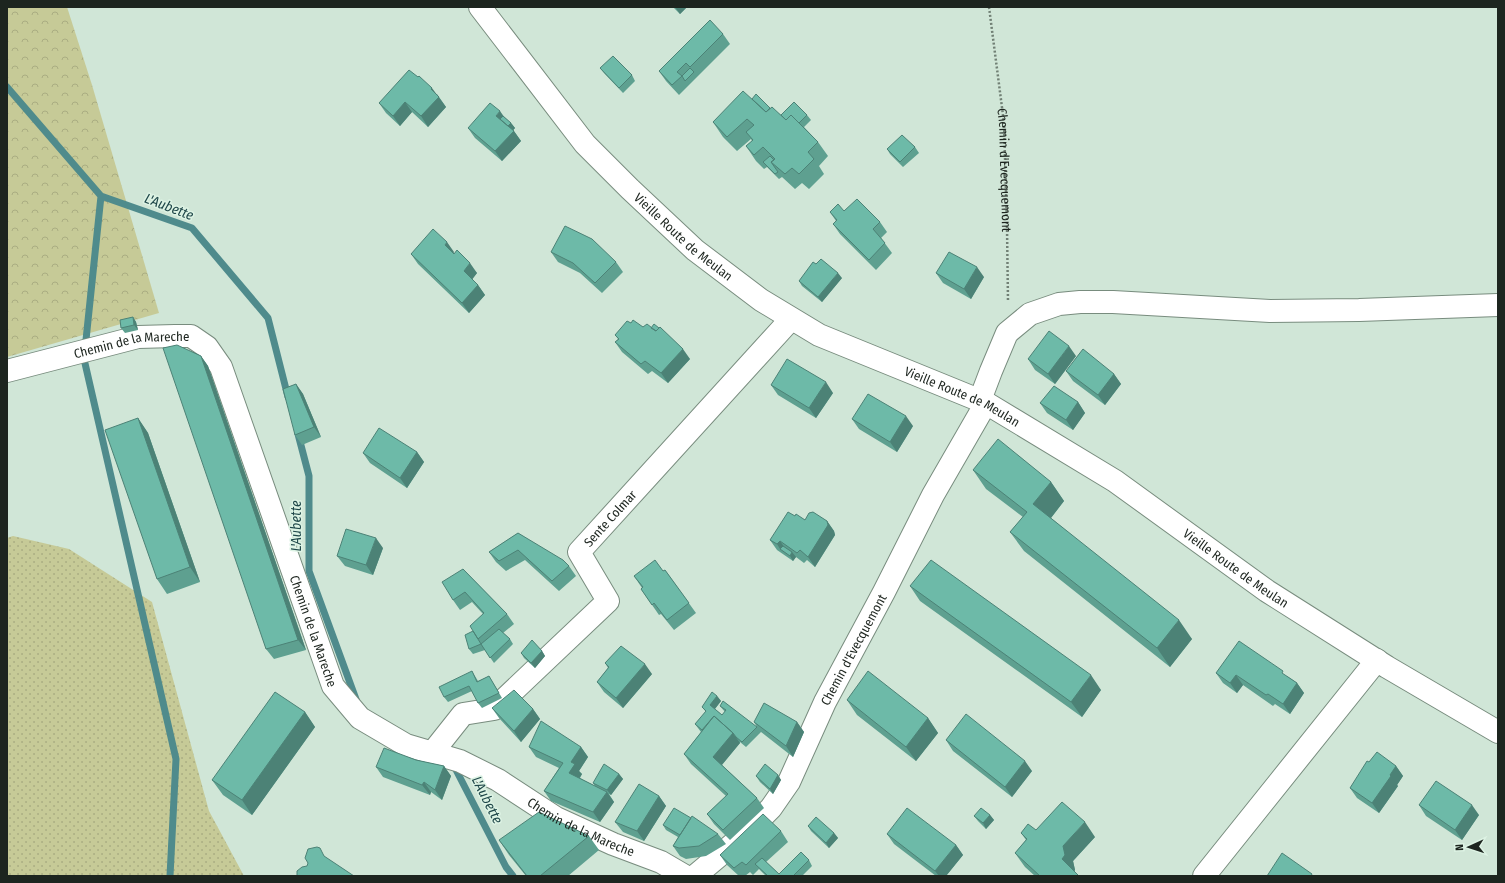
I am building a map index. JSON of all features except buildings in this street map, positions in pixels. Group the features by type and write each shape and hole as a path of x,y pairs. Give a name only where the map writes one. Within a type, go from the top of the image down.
{"street":[{"name":"Vieille Route de Meulan","path":"480,7 585,144 695,250 761,300 818,335 983,402 1115,481 1267,591 1377,660 1498,732"},
{"path":"1007,333 1030,314 1059,304 1080,302 1152,303 1270,311 1359,310 1498,305"},
{"name":"Sente Colmar","path":"432,753 463,714 494,709 608,601 579,552 791,319"},
{"name":"Chemin d'Evecquemont","path":"695,876 745,834 771,808 789,782 825,702 983,402 991,370 1007,333"},
{"name":"Chemin de la Mareche","path":"7,371 138,337 191,336 206,347 221,367 333,686 360,718 406,745 460,761 498,780 556,818 613,844 661,862 685,876"},
{"path":"1204,876 1377,660"}],"path":[{"name":"Chemin d'Evecquemont","path":"989,7 1004,123 1008,278 1007,333"}],"green space":[{"path":"7,7 67,7 92,85 159,313 7,357"},
{"path":"13,536 69,549 152,602 209,811 244,876 7,876 7,538"}],"waterway":[{"name":"L'Aubette","path":"7,87 101,196 192,228 268,318 288,397"},
{"name":"L'Aubette","path":"101,196 84,359 176,759 170,876"},
{"name":"L'Aubette","path":"298,434 309,476 309,571 357,702"},
{"name":"L'Aubette","path":"453,764 506,867 513,876"}]}
